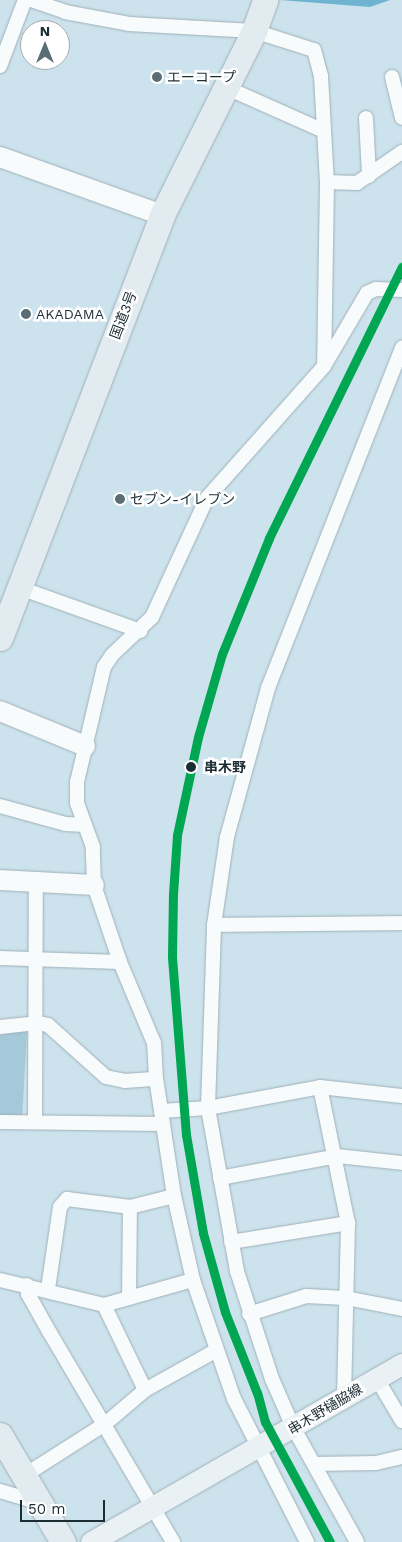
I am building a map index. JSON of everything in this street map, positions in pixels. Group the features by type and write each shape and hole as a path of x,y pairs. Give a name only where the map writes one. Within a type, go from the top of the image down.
{"highway":[{"name":"国道3号","path":"2,626 20,588 162,215 254,31 263,3"},
{"path":"0,1435 63,1542"}],"main road":[{"name":"串木野樋脇線","path":"91,1542 261,1447 344,1396 402,1364"}],"street":[{"path":"0,66 25,0"},
{"path":"31,0 65,12 129,24 254,31 314,50 320,68 327,182 324,366"},
{"path":"392,77 402,118"},
{"path":"225,87 324,131"},
{"path":"366,118 369,176"},
{"path":"327,182 356,183 402,152"},
{"path":"0,158 162,215"},
{"path":"307,1542 261,1447 234,1399 193,1280 174,1196 156,1079 154,1043 120,962 94,885 94,847 77,803 79,767 104,667 112,655 140,631 161,602 180,551 207,498 324,366 367,293 376,289 402,290"},
{"path":"357,1542 314,1464 290,1429 249,1314 231,1242 208,1108 214,925 227,837 268,688 402,347"},
{"path":"20,588 140,631"},
{"path":"0,711 85,746"},
{"path":"0,806 66,824 85,825"},
{"path":"0,880 94,885"},
{"path":"35,1122 38,959 36,882"},
{"path":"214,925 402,923"},
{"path":"0,958 120,962"},
{"path":"0,1027 37,1023 48,1025 106,1077 125,1081 156,1079"},
{"path":"320,1087 337,1156 348,1223 344,1396"},
{"path":"0,1122 162,1117 320,1087 402,1096"},
{"path":"220,1178 337,1156 402,1163"},
{"path":"48,1289 60,1207 67,1199 130,1207 174,1196"},
{"path":"129,1298 130,1207"},
{"path":"231,1242 348,1223"},
{"path":"0,1280 48,1289 104,1305 193,1280"},
{"path":"27,1284 32,1302 173,1542"},
{"path":"249,1314 306,1296 346,1298 402,1309"},
{"path":"104,1305 145,1390"},
{"path":"24,1475 105,1424 145,1390 217,1350"},
{"path":"377,1379 402,1421"},
{"path":"314,1464 376,1463 402,1457"},
{"path":"0,1491 41,1504"}],"shaded area":[{"path":"27,1030 22,1122 0,1123 0,1035"}],"water":[{"path":"280,0 390,0 370,7"}],"transit line":[{"path":"330,1542 265,1422 257,1393 225,1312 203,1233 186,1135 172,956 173,894 177,835 198,737 222,654 269,538 402,267"}],"place":[{"name":"エーコープ","path":"157,77"},
{"name":"AKADAMA","path":"26,314"},
{"name":"セブン-イレブン","path":"120,499"},
{"name":"串木野","path":"191,767"}]}
